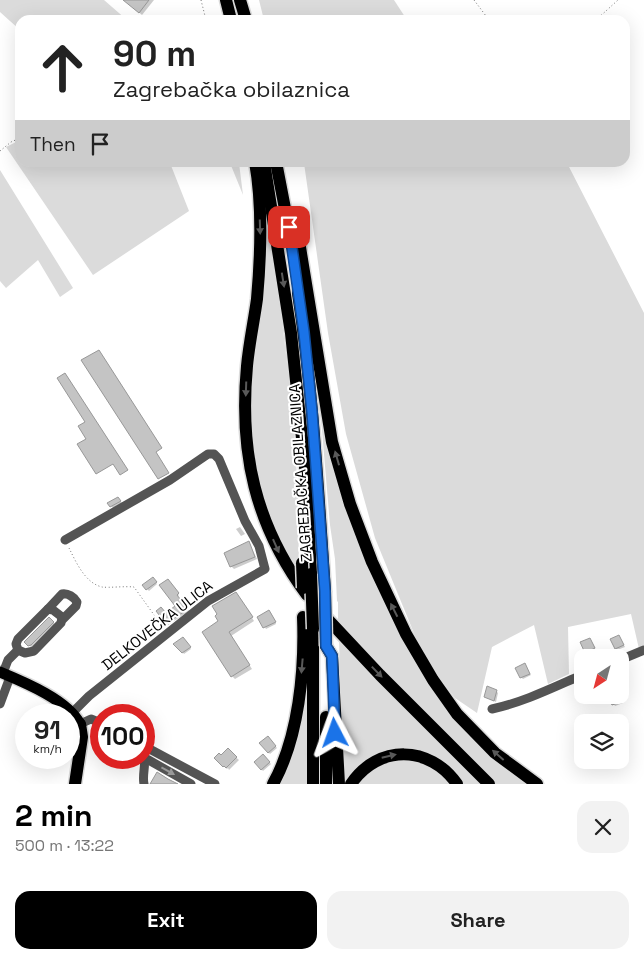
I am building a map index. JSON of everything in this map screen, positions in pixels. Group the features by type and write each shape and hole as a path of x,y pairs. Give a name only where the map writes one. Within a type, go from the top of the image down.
{"highway":[{"path":"226,0 230,15"},
{"path":"240,0 244,15"},
{"path":"256,167 260,235 257,299 247,366 244,423 252,476 260,509 278,552 290,573 313,604 488,784"},
{"name":"ZAGREBAČKA OBILAZNICA","path":"265,167 291,333 306,476 311,574 313,784"},
{"name":"ZAGREBAČKA OBILAZNICA","path":"277,167 286,212 308,373 317,467 325,591 326,784"},
{"path":"286,212 297,229 332,442 350,504 372,562 406,634 433,680 457,714 495,753 537,784"},
{"path":"273,784 278,776 291,737 298,706 304,648 302,563 309,543"},
{"path":"326,646 332,656 339,784"},
{"path":"80,724 82,737 80,749"},
{"path":"351,784 362,770 380,759 407,754 417,755 437,764 457,784"},
{"path":"74,784 77,769"}],"main road":[{"path":"5,674 60,704"}],"street":[{"name":"DELKOVEČKA ULICA","path":"65,540 170,480 208,454 214,454 219,459 245,521 258,546 266,569 208,601 80,704"},
{"path":"62,594 75,599 77,602 76,606 34,651 26,653 18,650 16,644 18,639 62,594"},
{"path":"48,608 63,619"},
{"path":"0,704 8,660 18,650"},
{"path":"629,656 644,650"},
{"path":"492,708 519,702 574,679"},
{"path":"80,724 90,720"},
{"path":"155,752 214,784"},
{"path":"155,763 191,784"},
{"path":"143,769 144,784"}],"path":[{"path":"201,0 205,15"},
{"path":"474,0 485,15"},
{"path":"602,15 618,0"},
{"path":"0,151 15,140"},
{"path":"65,540 78,567 91,582 102,587 134,587 167,633"}],"shaded area":[{"path":"0,0 104,0 121,15 15,15 15,26 0,12"},
{"path":"259,0 394,0 404,15 263,15"},
{"path":"15,142 15,160 6,147"},
{"path":"20,167 172,167 189,211 93,275"},
{"path":"232,167 240,167 243,195"},
{"path":"305,167 569,167 644,313 644,647 639,649 631,614 568,627 569,674 548,684 534,625 492,647 477,713 455,698 435,672 418,643 375,538 346,434 328,333"},
{"path":"0,170 73,288 60,297 38,260 6,288 0,281"},
{"path":"266,217 279,296 292,406 298,490 299,577 276,535 254,468 249,408"},
{"path":"320,407 328,439 415,658 529,784 495,784 338,626 335,559 330,525"},
{"path":"339,639 483,784 462,784 412,750 349,779 343,784"},
{"path":"306,678 306,784 278,784"},
{"path":"392,759 429,763 452,784 356,784 362,776"}],"building":[{"path":"123,0 149,0 139,13"},
{"path":"99,350 162,448 156,452 169,473 158,479 81,360"},
{"path":"65,373 128,470 120,475 113,464 96,474 77,444 86,439 78,426 85,422 57,378"},
{"path":"118,497 121,501 110,507 107,503"},
{"path":"249,541 255,557 230,567 224,553"},
{"path":"153,577 157,582 146,590 142,585"},
{"path":"168,579 188,609 166,624 156,611 161,607 166,613 175,606 159,585"},
{"path":"236,592 253,617 229,632 250,665 231,677 202,632 218,621 215,616 217,614 212,606"},
{"path":"269,610 276,622 263,628 257,617"},
{"path":"49,617 54,622 28,646 24,642"},
{"path":"619,635 624,645 615,649 610,639"},
{"path":"183,637 191,647 182,653 173,644"},
{"path":"590,638 595,648 583,649 580,642"},
{"path":"525,663 530,674 520,678 515,668"},
{"path":"487,686 497,690 494,701 484,697"},
{"path":"268,736 276,746 268,753 259,743"},
{"path":"228,748 237,757 226,768 214,758 219,753 221,755"},
{"path":"263,754 270,762 261,770 254,762"},
{"path":"157,772 168,779 178,784 150,784"}],"route":[{"path":"289,227 308,364 318,476 325,591 326,646 332,656 335,733"}]}
